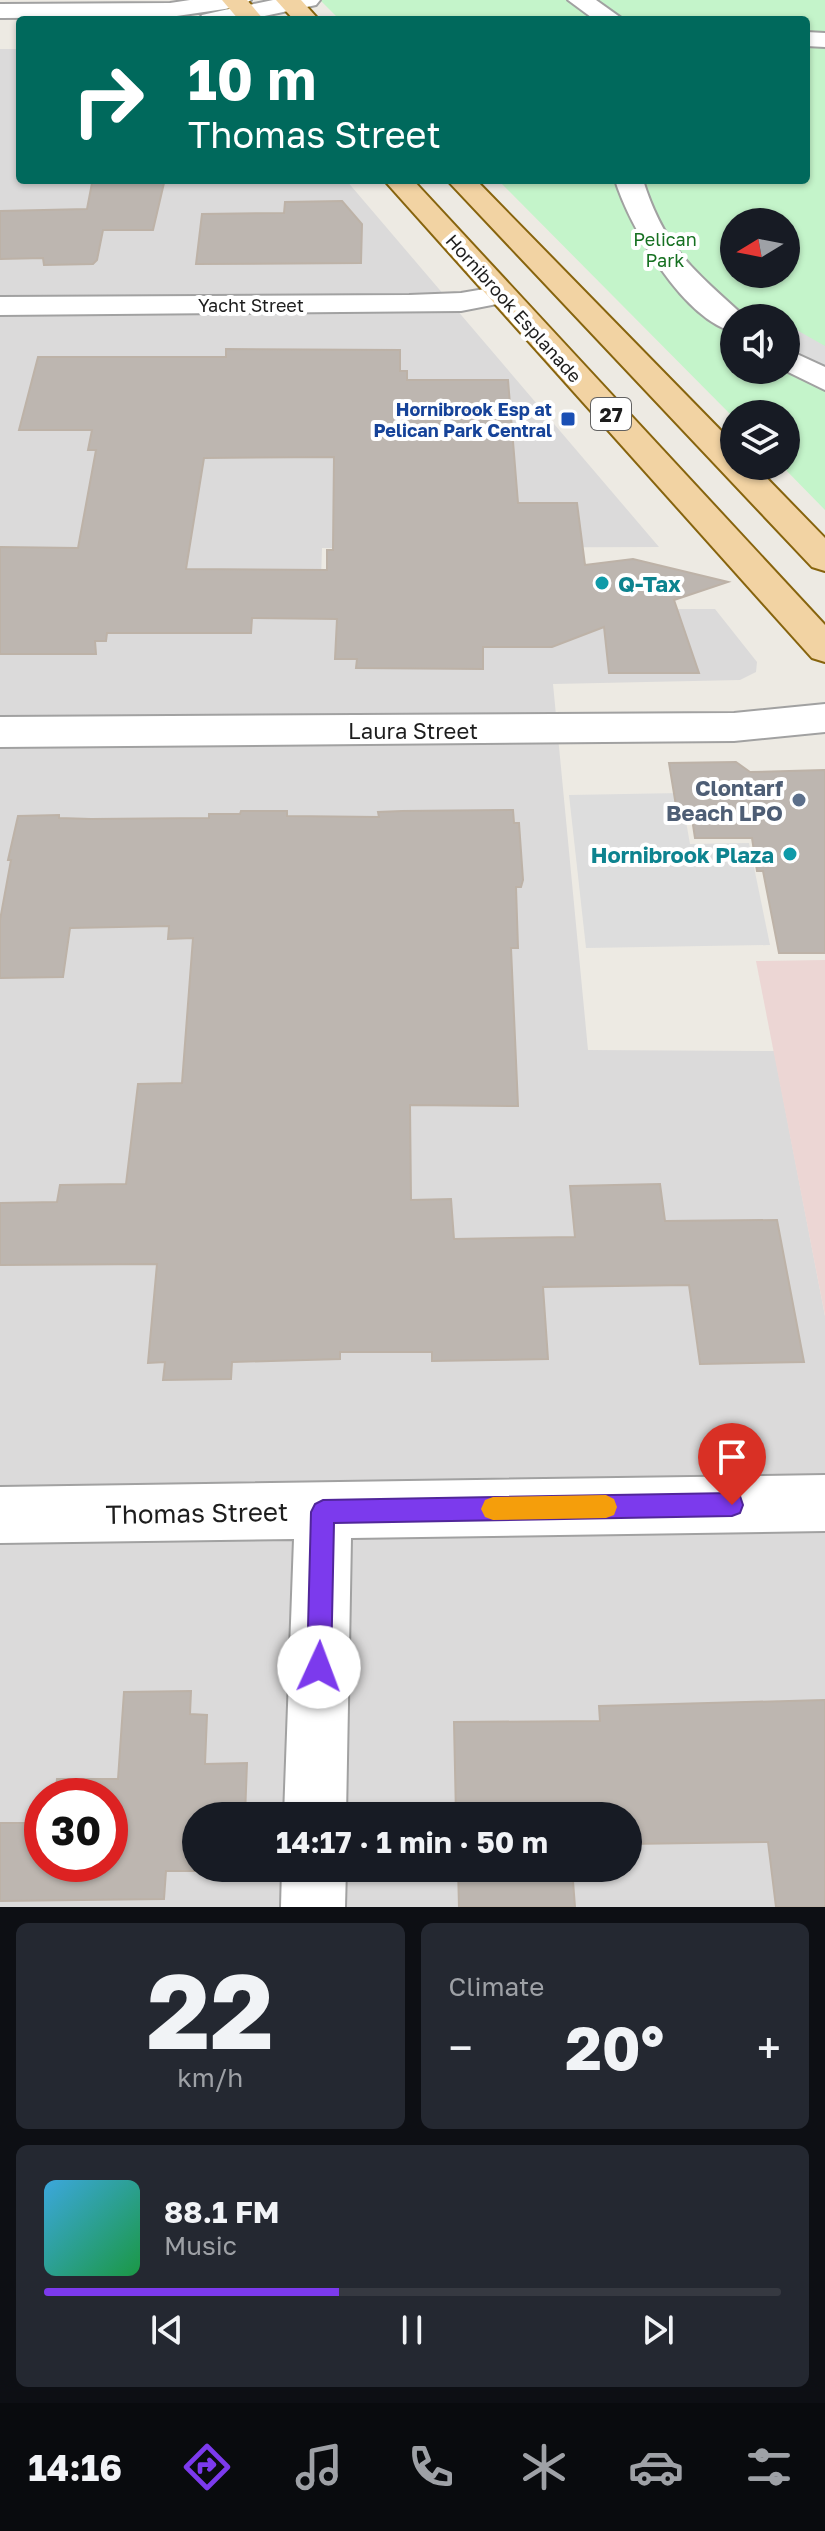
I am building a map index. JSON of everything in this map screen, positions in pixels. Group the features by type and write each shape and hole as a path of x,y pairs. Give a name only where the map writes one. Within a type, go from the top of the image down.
{"main road":[{"name":"Hornibrook Esplanade","path":"402,184 825,649"},
{"name":"27","path":"465,184 720,449"},
{"name":"27","path":"749,480 825,559"}],"street":[{"path":"580,0 603,16"},
{"path":"0,11 299,6"},
{"path":"220,16 241,7"},
{"path":"630,184 644,226 658,249 720,312"},
{"name":"Yacht Street","path":"0,306 409,304 461,302 502,295"},
{"path":"800,366 825,380"},
{"name":"Laura Street","path":"0,732 734,727 825,718"},
{"name":"Thomas Street","path":"0,1515 825,1503"},
{"path":"315,1802 323,1512"},
{"path":"313,1907 314,1882"}],"shaded area":[{"path":"0,49 16,49 16,184 349,184 659,547 322,548 320,610 715,609 757,662 756,672 740,680 553,684 588,1050 774,1051 825,1316 825,1907 0,1907"},
{"path":"800,332 825,346 825,370 800,357"},
{"path":"681,793 690,844 749,843 770,945 586,948 569,795"},
{"path":"825,960 825,1316 756,961"}],"green space":[{"name":"Pelican Park","path":"320,0 825,0 825,510 796,480 800,480 800,400 720,400 720,404 502,184 810,184 810,16 336,16"}],"building":[{"path":"92,184 164,184 153,230 103,230 97,260 93,264 44,265 43,258 0,259 0,211 87,209"},
{"path":"342,201 362,224 361,263 196,264 202,214 284,213 285,202"},
{"path":"226,349 400,350 400,371 407,371 407,380 508,380 518,503 577,503 585,565 633,559 728,582 674,600 699,673 609,673 604,627 552,647 483,647 483,669 356,668 357,659 335,659 337,619 252,618 251,633 107,633 106,641 95,641 96,654 0,654 0,547 78,548 96,450 88,450 92,430 19,430 38,357 226,357","holes":["334,457 333,550 327,550 327,570 186,569 204,458"]},
{"name":"Hornibrook Plaza","path":"736,762 750,772 825,770 825,953 779,953 763,871 757,871 752,838 695,838 691,812 677,812 669,763"},
{"path":"513,810 514,823 519,823 523,880 521,887 516,887 518,948 511,948 518,1106 410,1105 411,1200 451,1199 454,1239 575,1237 570,1186 660,1184 665,1221 777,1220 804,1362 700,1364 689,1285 543,1287 548,1359 432,1361 432,1352 340,1352 340,1359 232,1362 231,1379 163,1380 165,1362 148,1363 157,1264 0,1265 0,1203 57,1202 60,1185 126,1184 138,1084 182,1083 193,938 168,939 169,926 70,928 63,977 0,978 0,920 18,816 209,818 209,814 240,814 241,811 287,811 287,816 379,817 378,812"},
{"path":"191,1691 190,1714 207,1715 205,1764 247,1763 246,1802 182,1802 182,1871 166,1871 164,1899 0,1901 0,1823 24,1823 24,1882 128,1882 128,1778 118,1778 124,1692"},
{"path":"825,1700 825,1907 776,1907 768,1842 642,1844 642,1802 456,1802 454,1722 600,1721 599,1706"},
{"path":"458,1882 573,1882 575,1907 459,1907"}],"slow traffic":[{"path":"493,1509 606,1507"}],"place":[{"name":"Hornibrook Esp at Pelican Park Central","path":"568,419"},
{"name":"Q-Tax","path":"602,583"},
{"name":"Clontarf Beach LPO","path":"799,800"},
{"name":"Hornibrook Plaza","path":"790,854"}],"route":[{"path":"319,1667 323,1512 732,1505"}]}
